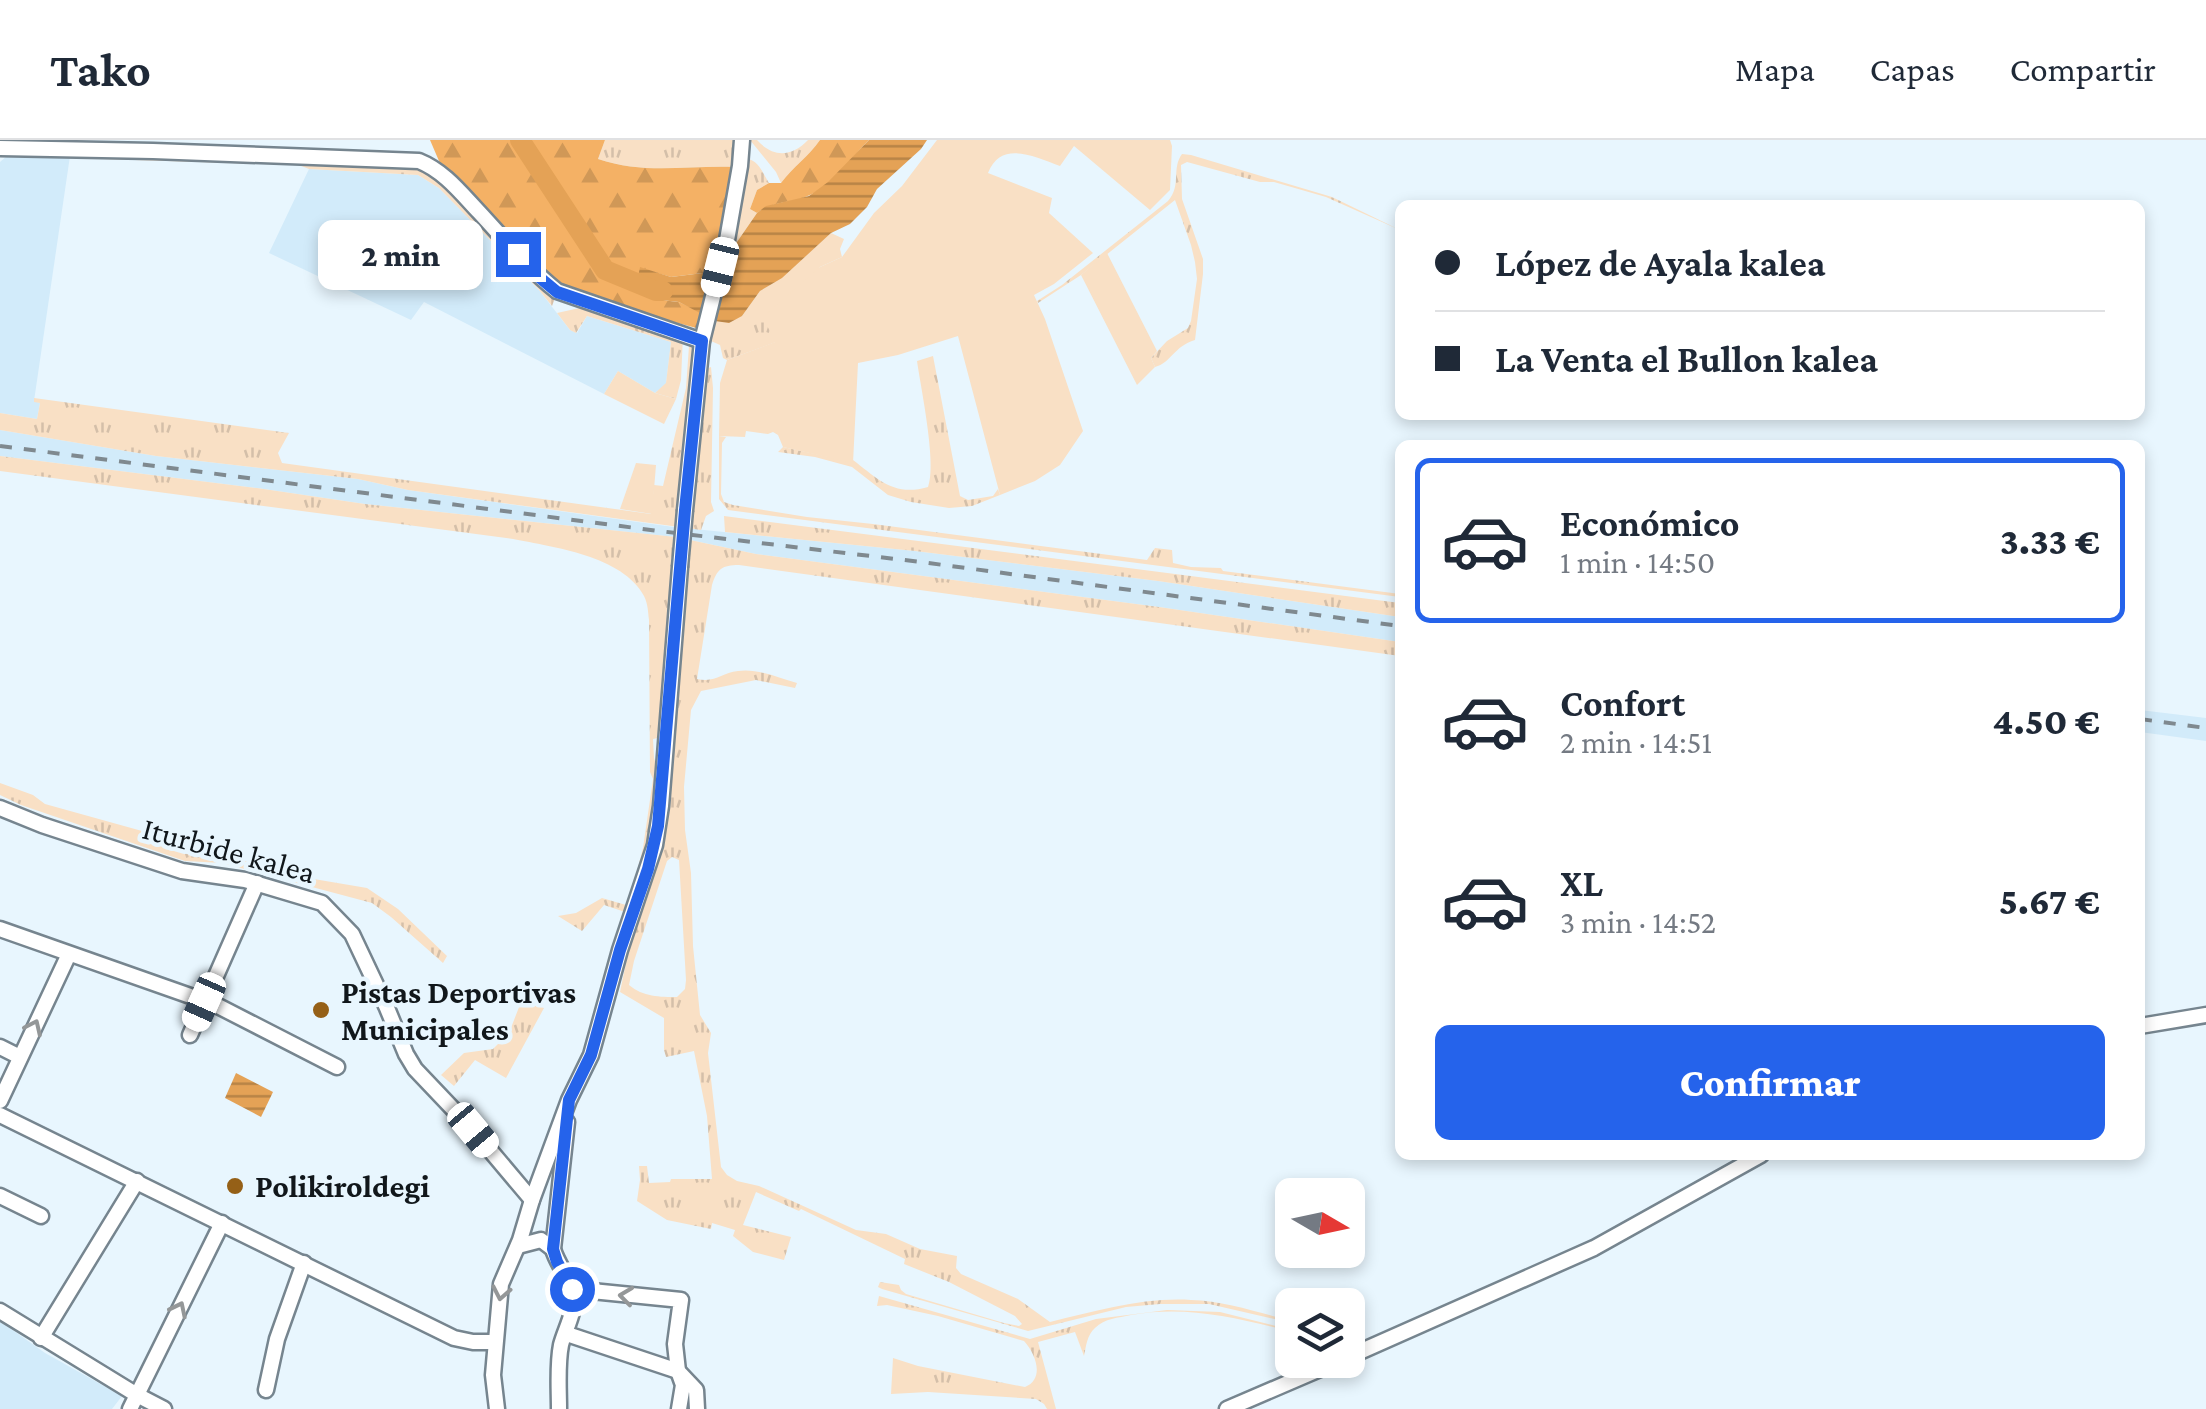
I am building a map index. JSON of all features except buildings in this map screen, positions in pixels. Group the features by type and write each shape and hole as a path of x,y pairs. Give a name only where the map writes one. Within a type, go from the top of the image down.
{"street":[{"path":"497,1409 492,1374 500,1284 518,1246 569,1100 591,1055 658,826 702,341 727,240 742,140"},
{"path":"0,148 419,161 433,167 455,187 557,292 702,341"},
{"name":"Iturbide kalea","path":"3,814 182,871 257,883 322,902 352,934 415,1068 532,1200"},
{"path":"190,1034 257,883"},
{"path":"0,929 216,1005 337,1067"},
{"path":"0,1100 69,954"},
{"path":"2145,1025 2206,1014"},
{"path":"0,1048 20,1057"},
{"path":"559,1409 561,1344 567,1334 573,1298 553,1249 569,1100"},
{"path":"0,1116 454,1338 495,1342"},
{"path":"1365,1350 1594,1248 1752,1160"},
{"path":"40,1338 137,1181"},
{"path":"0,1196 41,1216"},
{"path":"133,1402 222,1224"},
{"path":"518,1246 541,1240 553,1249"},
{"path":"266,1390 277,1338 304,1263"},
{"path":"572,1289 681,1300 675,1344 683,1385 679,1409"},
{"path":"0,1311 133,1402 164,1409"},
{"path":"567,1334 678,1371 696,1390 697,1409"},
{"path":"1227,1409 1300,1378"}],"shaded area":[{"path":"869,140 927,140 877,189 867,207 850,224 831,233 782,278 760,291 742,316 729,323 715,321 679,302 652,299 635,292 640,267 671,277 703,273 718,258 728,255 757,213 766,206 809,196"},
{"path":"7,156 70,156 34,401 40,403 37,419 0,413 0,162"},
{"path":"309,169 418,175 439,188 539,290 570,330 577,333 587,316 671,342 666,384 655,393 618,371 604,394 424,302 411,320 269,253"},
{"path":"0,430 156,456 358,479 408,490 674,527 1158,581 1395,616 1395,641 756,554 676,537 365,504 0,456"},
{"path":"2145,711 2206,718 2206,741 2145,733"},
{"path":"236,1073 273,1092 261,1117 225,1098"},
{"path":"0,1321 45,1353 122,1396 112,1409 0,1409"}],"green space":[{"path":"430,140 605,140 598,159 615,164 649,168 735,167 718,258 703,273 671,277 640,268 652,299 679,302 704,314 700,329 589,299 550,280 442,168"},
{"path":"605,140 736,140 735,167 650,168 616,164 598,159"},
{"path":"750,140 782,153 796,150 808,140 820,140 781,183"},
{"path":"820,140 869,140 818,190 757,213 750,209 757,190 769,183 781,183"},
{"path":"937,140 1170,140 1170,190 1150,210 1074,146 1060,166 1019,153 1001,157 988,173 1052,198 1049,213 1093,253 1034,295 1083,431 1060,465 1035,481 1000,495 958,336 858,363 853,463 783,447 773,432 719,436 720,383 727,360 775,342 763,317 820,267 842,257"},
{"path":"1182,154 1191,155 1332,197 1395,228 1326,197 1187,162 1181,165 1182,199 1203,259 1195,340 1155,367 1151,358 1167,341 1188,328 1197,279 1191,245 1175,200 1081,275 1037,301 1168,201 1175,189"},
{"path":"70,156 407,164 442,180 555,298 552,306 439,188 418,175 309,169 299,165"},
{"path":"747,159 758,165 769,183 757,190 750,209 757,213 728,255"},
{"path":"831,233 844,239 842,257 820,267 776,342 727,360 723,358 720,345 708,335 712,319 742,316 760,291 782,277"},
{"path":"1107,253 1157,351 1151,358 1155,367 1137,385 1081,275"},
{"path":"584,307 683,335 676,399 655,393 666,383 671,342 587,316 576,333 557,313"},
{"path":"694,344 677,515 691,517 706,369 711,367 714,511 706,516 701,530 408,490 358,479 156,456 0,430 0,413 37,419 40,403 34,402 34,398 289,433 278,453 282,463 651,514 654,485 663,486 686,388 689,346"},
{"path":"933,356 960,496 968,500 993,496 998,489 1000,495 972,506 949,508 911,502 888,495 852,467 778,452 783,447 853,460 896,488 928,487 930,444 917,361"},
{"path":"618,371 655,393 676,399 664,424 604,394"},
{"path":"719,436 726,437 722,443 721,494 724,502 733,505 1147,560 1155,548 1172,550 1173,563 1191,567 1221,568 1395,596 728,510 719,499"},
{"path":"0,456 365,504 676,537 756,554 1395,641 1395,655 739,565 721,569 712,585 697,679 709,680 745,670 797,683 795,688 756,680 701,691 691,710 684,787 693,946 700,1015 711,1033 708,1053 721,1167 727,1175 856,1230 886,1234 920,1249 957,1256 956,1268 961,1274 1018,1299 1050,1322 1120,1306 1173,1300 1230,1305 1275,1319 1209,1304 1160,1304 1126,1307 1028,1331 878,1287 880,1282 899,1285 906,1294 1004,1323 1022,1324 1015,1316 949,1282 904,1264 905,1259 756,1192 743,1225 791,1237 784,1260 753,1252 733,1236 735,1230 712,1223 711,1229 667,1220 637,1201 639,1166 647,1166 649,1183 712,1179 707,1116 694,1051 666,1057 664,1018 620,992 625,957 664,832 688,561 675,559 662,737 653,739 658,771 652,833 628,913 604,905 582,931 558,916 576,913 602,898 626,905 643,848 653,779 648,608 634,582 620,571 604,562 547,546 0,471","holes":["672,857 679,860 685,989 677,997 652,996 629,985 667,861"]},
{"path":"636,463 656,465 652,514 620,509"},
{"path":"724,516 1395,602 1395,616 1158,581 725,532"},
{"path":"0,783 33,795 45,804 142,831 187,854 231,857 302,877 367,888 398,909 447,956 443,963 372,903 222,863 185,861 21,805 0,795"},
{"path":"521,1002 544,1008 506,1078 475,1060 454,1086 441,1075 464,1053 493,1049 509,1033"},
{"path":"879,1296 1030,1339 1096,1319 1167,1310 1220,1312 1275,1328 1192,1312 1152,1312 1103,1322 1090,1334 1084,1356 1075,1332 1038,1342 1056,1409 1047,1409 1036,1399 928,1392 891,1394 893,1358 1025,1387 1037,1372 1024,1341 938,1316 877,1306"}],"waterway":[{"path":"520,140 605,270 663,291"}],"railway":[{"path":"0,446 1395,625"},
{"path":"2145,720 2206,728"}],"place":[{"name":"Pistas Deportivas Municipales","path":"321,1010"},
{"name":"Polikiroldegi","path":"235,1186"}],"route":[{"path":"518,254 557,292 702,341 662,806 655,845 591,1055 569,1100 553,1249 572,1289"}]}
